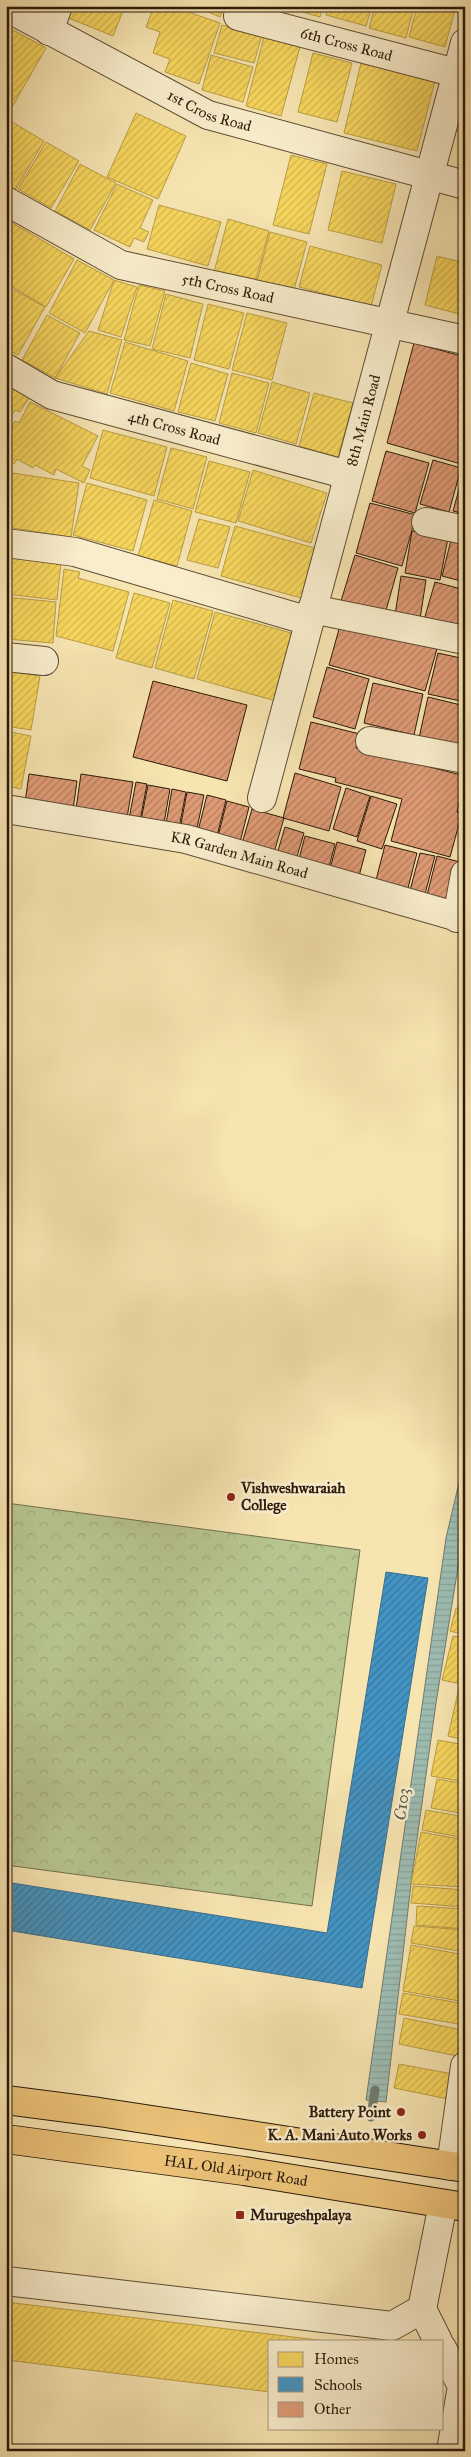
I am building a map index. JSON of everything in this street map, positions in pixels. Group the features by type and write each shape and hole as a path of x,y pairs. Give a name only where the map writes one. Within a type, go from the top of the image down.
{"main road":[{"path":"6,2100 99,2112 458,2167"},
{"name":"HAL Old Airport Road","path":"6,2139 244,2171 454,2206"}],"street":[{"name":"1st Cross Road","path":"6,7 53,19 208,115 429,175"},
{"name":"6th Cross Road","path":"238,16 456,73"},
{"name":"8th Main Road","path":"262,798 465,44"},
{"path":"429,175 465,185"},
{"name":"5th Cross Road","path":"6,201 121,265 465,340"},
{"name":"4th Cross Road","path":"6,368 52,395 348,475"},
{"path":"426,522 465,530"},
{"path":"6,543 75,552 311,615 465,640"},
{"path":"6,657 44,661"},
{"path":"370,741 465,759"},
{"name":"KR Garden Main Road","path":"7,810 186,839 461,918"},
{"path":"461,918 465,874"},
{"path":"458,2167 465,2066"},
{"path":"6,2281 392,2326 422,2309 454,2206"},
{"path":"422,2309 438,2340"},
{"path":"444,2352 462,2386 451,2451"}],"green space":[{"path":"6,1503 360,1550 312,1906 6,1865"}],"water":[{"path":"465,1457 465,1524 436,1703 412,1875 386,2102 366,2100 446,1538"}],"building: Homes":[{"path":"70,6 125,6 113,36 66,17"},
{"path":"154,6 171,6 220,23 199,84 165,72 170,59 153,53 160,32 146,27"},
{"path":"194,6 225,6 220,17"},
{"path":"281,6 323,6 320,17"},
{"path":"328,6 372,6 366,26 326,15"},
{"path":"375,6 414,6 406,38 369,28"},
{"path":"417,6 456,6 445,47 409,37"},
{"path":"222,25 262,35 254,63 214,53"},
{"path":"6,26 46,48 12,107 6,104"},
{"path":"264,37 300,47 281,116 246,106"},
{"path":"313,53 352,63 337,122 298,112"},
{"path":"211,55 253,67 243,102 202,90"},
{"path":"361,63 435,81 417,151 344,133"},
{"path":"136,113 186,136 158,199 107,177"},
{"path":"9,120 44,141 14,192 6,187 6,124"},
{"path":"46,142 79,161 51,208 18,189"},
{"path":"291,155 327,164 309,234 273,225"},
{"path":"80,164 116,183 90,230 55,211"},
{"path":"342,171 396,184 382,243 328,230"},
{"path":"117,184 153,200 140,228 149,232 144,242 134,238 130,247 94,230"},
{"path":"159,205 221,222 208,266 147,249"},
{"path":"6,219 74,259 46,307 6,283"},
{"path":"228,219 269,231 255,283 214,272"},
{"path":"270,232 307,242 294,290 257,281"},
{"path":"310,246 382,265 371,306 299,287"},
{"path":"437,256 465,263 465,307 463,315 425,305"},
{"path":"77,260 114,280 85,333 49,313"},
{"path":"114,280 137,287 121,337 98,330"},
{"path":"139,285 165,291 150,346 124,340"},
{"path":"11,288 45,307 18,355 6,349 6,297"},
{"path":"166,294 203,304 190,358 152,349"},
{"path":"208,304 244,313 229,369 194,360"},
{"path":"247,313 287,323 272,380 232,370"},
{"path":"47,315 80,333 55,378 22,360"},
{"path":"89,331 122,340 107,394 55,378"},
{"path":"125,342 188,361 174,411 110,393"},
{"path":"191,363 228,374 215,421 178,412"},
{"path":"232,373 269,383 256,433 219,423"},
{"path":"272,382 310,393 296,444 258,433"},
{"path":"6,385 29,398 20,412 15,410 6,426"},
{"path":"314,393 353,403 338,457 299,446"},
{"path":"30,402 98,436 82,466 90,470 84,483 56,469 54,475 35,465 33,468 17,459 14,464 6,460 6,431 9,433 15,421 19,423"},
{"path":"103,430 167,447 154,496 90,478"},
{"path":"171,448 207,457 193,509 157,499"},
{"path":"209,461 250,472 236,523 195,512"},
{"path":"253,470 327,493 311,543 238,521"},
{"path":"6,472 79,483 71,537 6,527"},
{"path":"87,483 147,500 133,551 73,535"},
{"path":"154,500 192,511 177,566 138,556"},
{"path":"199,519 230,527 218,568 187,560"},
{"path":"235,526 315,548 301,598 221,576"},
{"path":"6,558 61,563 57,600 6,594"},
{"path":"64,569 80,572 78,578 129,592 113,651 56,636"},
{"path":"134,593 170,603 152,668 116,658"},
{"path":"6,597 56,602 53,643 6,639"},
{"path":"173,600 213,611 194,679 155,668"},
{"path":"215,612 295,634 276,701 197,679"},
{"path":"6,671 40,676 31,730 6,726"},
{"path":"6,731 31,736 21,789 6,786"},
{"path":"465,1585 465,1609 459,1608"},
{"path":"456,1608 465,1610 465,1635 450,1631"},
{"path":"453,1636 465,1638 465,1685 442,1680"},
{"path":"459,1688 465,1689 465,1740 448,1736"},
{"path":"438,1740 465,1745 465,1782 431,1776"},
{"path":"437,1779 465,1784 465,1814 431,1808"},
{"path":"426,1810 465,1817 465,1838 422,1830"},
{"path":"421,1832 465,1840 465,1887 411,1884"},
{"path":"413,1886 465,1890 465,1907 411,1903"},
{"path":"417,1906 465,1909 465,1929 416,1925"},
{"path":"414,1926 465,1930 465,1952 411,1943"},
{"path":"411,1945 465,1955 465,2002 403,1991"},
{"path":"403,1993 465,2004 464,2025 399,2014"},
{"path":"404,2018 462,2030 457,2056 399,2044"},
{"path":"399,2064 453,2074 448,2099 394,2088"},
{"path":"6,2302 318,2340 268,2340 268,2392 6,2360"}],"building: Schools":[{"path":"386,1572 428,1578 362,1988 6,1930 6,1882 327,1933"}],"building: Other":[{"path":"414,343 465,357 465,452 461,464 387,443"},
{"path":"386,451 429,463 415,513 372,501"},
{"path":"433,460 461,468 449,512 420,504"},
{"path":"465,471 465,514 453,511"},
{"path":"370,503 416,515 402,566 356,553"},
{"path":"412,531 448,538 440,580 405,573"},
{"path":"451,540 465,543 465,582 442,576"},
{"path":"355,555 398,568 385,614 341,601"},
{"path":"401,576 426,580 420,619 395,615"},
{"path":"435,582 465,590 465,631 424,620"},
{"path":"341,622 437,649 425,691 329,665"},
{"path":"438,653 465,659 465,702 428,694"},
{"path":"327,667 369,679 355,729 313,717"},
{"path":"153,681 247,705 227,781 133,757"},
{"path":"373,683 423,694 414,735 364,723"},
{"path":"428,697 465,706 465,748 419,738"},
{"path":"311,722 360,734 356,748 465,776 457,812 462,813 450,857 391,841 402,799 335,782 336,778 299,769"},
{"path":"295,773 341,787 329,831 283,818"},
{"path":"29,774 77,781 72,817 24,810"},
{"path":"81,774 133,782 126,824 75,816"},
{"path":"136,782 147,784 139,826 128,824"},
{"path":"148,785 170,789 163,829 140,825"},
{"path":"346,788 370,796 357,837 333,829"},
{"path":"172,789 186,792 178,833 165,830"},
{"path":"187,792 204,795 195,838 179,834"},
{"path":"207,795 226,800 216,840 197,835"},
{"path":"371,796 397,804 382,849 357,841"},
{"path":"227,801 249,807 239,846 217,840"},
{"path":"252,809 284,818 273,856 241,847"},
{"path":"285,827 304,833 296,860 277,854"},
{"path":"305,836 335,844 329,867 299,859"},
{"path":"337,842 366,850 358,880 329,873"},
{"path":"385,845 417,853 407,892 375,884"},
{"path":"420,853 435,856 424,898 409,894"},
{"path":"437,856 460,862 449,905 426,899"},
{"path":"465,937 465,962 459,960"}],"waterway":[{"name":"C103","path":"371,2117 375,2090"}],"place":[{"name":"Vishweshwaraiah College","path":"231,1497"},
{"name":"Battery Point","path":"401,2112"},
{"name":"K. A. Mani Auto Works","path":"422,2135"},
{"name":"Murugeshpalaya","path":"240,2215"}]}
